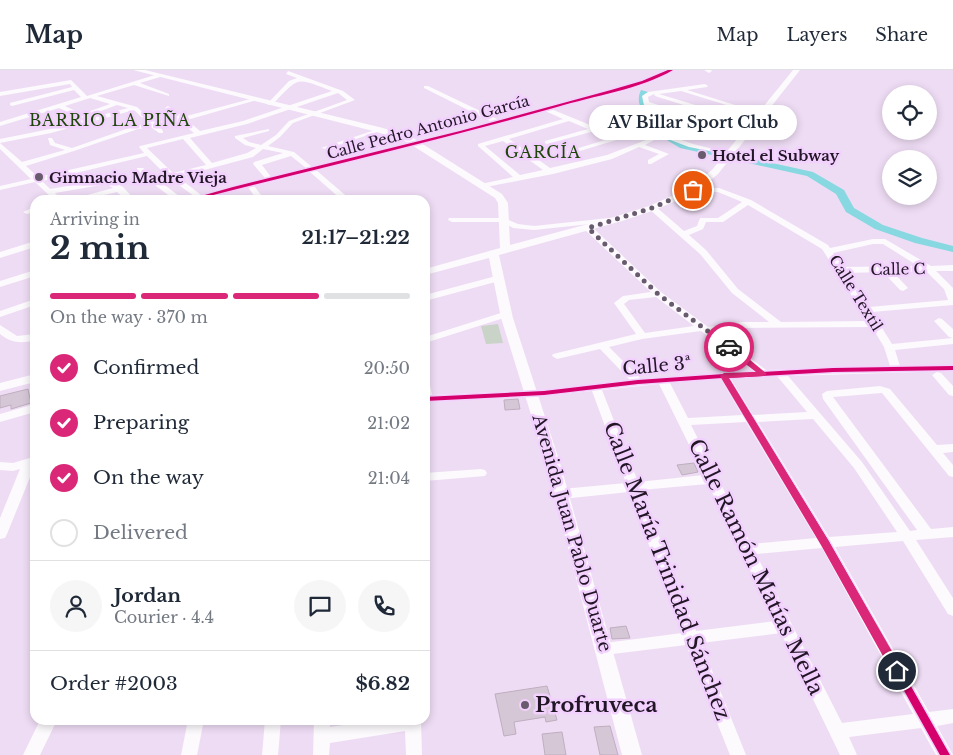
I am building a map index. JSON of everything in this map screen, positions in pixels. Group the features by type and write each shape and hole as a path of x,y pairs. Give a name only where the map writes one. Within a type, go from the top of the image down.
{"main road":[{"name":"Avenida Juan Pablo Duarte","path":"136,70 380,130 416,144 499,196 503,203 504,220 496,280 504,315 532,393 562,494 632,755"},
{"path":"430,270 618,219 652,208 693,190 715,172 726,155 764,114 797,70"},
{"path":"0,387 30,379"}],"street":[{"name":"Calle Pedro Antonio García","path":"215,195 416,144 650,81 671,70"},
{"path":"172,176 250,155 264,147 290,123 352,99 338,91 288,73"},
{"path":"0,124 158,76"},
{"path":"270,104 291,82 305,78"},
{"path":"0,94 71,82 81,95 135,108 161,132"},
{"path":"134,83 167,94"},
{"path":"640,83 651,93 727,117 756,123"},
{"path":"698,134 661,123 649,112 645,96 651,93 682,91 705,86"},
{"path":"426,87 498,122"},
{"path":"12,104 76,88"},
{"path":"196,195 172,176 142,147 238,125 338,91"},
{"path":"682,91 764,114"},
{"path":"0,98 37,120"},
{"path":"21,165 72,150 114,133 184,119 254,100"},
{"path":"59,106 82,116 118,103"},
{"path":"646,103 746,135"},
{"path":"1,140 50,135 135,108"},
{"path":"168,108 184,119 199,134"},
{"path":"546,108 594,130"},
{"path":"209,112 238,125"},
{"path":"518,178 480,145 531,132 570,119"},
{"path":"547,142 622,122"},
{"path":"661,123 664,135 674,141 726,155"},
{"path":"44,126 50,135 52,144 72,150"},
{"path":"267,130 237,137 247,144 292,153 341,195"},
{"path":"324,148 380,130"},
{"path":"531,132 578,165"},
{"path":"563,154 628,135"},
{"path":"185,137 211,166"},
{"path":"505,139 550,172"},
{"path":"1,140 21,165 54,195"},
{"path":"484,186 609,157 650,140"},
{"path":"638,145 665,154 652,162"},
{"path":"270,180 257,164 292,153"},
{"path":"0,188 148,154"},
{"path":"140,170 173,195"},
{"path":"715,172 715,186 719,190"},
{"path":"50,191 102,181 111,182 126,195"},
{"path":"250,185 257,195"},
{"path":"93,195 120,188"},
{"name":"Calle Textil","path":"693,190 719,190 748,202 830,251 889,348 896,368"},
{"path":"683,234 700,227 703,220 720,220 748,202"},
{"path":"652,208 703,252 735,291 780,326"},
{"path":"452,220 504,220 516,226 534,228 618,219"},
{"path":"588,228 658,294 763,374"},
{"path":"830,251 847,250 881,241 928,268 948,288 953,302 867,310"},
{"path":"0,255 30,246"},
{"name":"Calle C","path":"842,270 953,268"},
{"path":"886,270 903,288"},
{"path":"0,284 30,275"},
{"path":"430,297 496,280"},
{"path":"642,336 619,303 626,298 658,294"},
{"path":"0,314 30,304"},
{"path":"430,338 504,315"},
{"path":"939,322 953,335"},
{"path":"557,356 642,336 742,324 780,326 875,324"},
{"path":"3,332 15,340 30,338"},
{"path":"889,348 953,341"},
{"path":"602,345 638,382"},
{"name":"Calle 3ª","path":"430,399 532,393 638,382 724,376 896,368 953,368"},
{"path":"780,373 858,465 907,536 953,610"},
{"path":"937,375 953,393"},
{"path":"724,376 824,542 946,755"},
{"name":"Calle Ramón Matías Mella","path":"663,380 849,755"},
{"name":"Calle María Trinidad Sánchez","path":"596,387 636,488 691,638 738,755"},
{"path":"928,535 827,397 827,394 880,389 886,391 953,474"},
{"path":"0,418 30,409"},
{"path":"684,422 817,415"},
{"path":"934,449 953,448"},
{"path":"0,466 13,467 30,463"},
{"path":"0,534 7,503 30,465"},
{"path":"430,477 481,473"},
{"path":"562,494 712,479"},
{"path":"748,548 953,532"},
{"path":"605,649 784,626"},
{"path":"837,731 953,716"},
{"path":"31,755 46,725"},
{"path":"189,755 195,725"},
{"path":"270,755 273,725"},
{"path":"321,755 322,728 361,725"},
{"path":"413,725 414,755"}],"shaded area":[{"path":"498,324 503,343 486,344 481,326"}],"building":[{"path":"28,389 30,403 11,409 11,405 0,408 0,396"},
{"path":"518,399 520,409 505,410 504,400"},
{"path":"694,463 698,472 682,475 677,465"},
{"path":"626,626 630,638 612,639 610,628"},
{"name":"Profruveca","path":"547,686 557,720 546,722 545,717 514,722 516,734 504,736 495,694"},
{"path":"610,726 618,755 600,755 594,727"},
{"path":"562,732 566,755 545,755 542,734"}],"waterway":[{"path":"644,92 643,106 658,124 661,134 683,146 810,174 840,192 850,210 879,227 919,241 953,249"}],"cycle path":[{"path":"209,195 507,120 628,87 671,70"},
{"path":"430,399 544,393 638,382 724,376 833,370 953,368"},
{"path":"724,376 825,542 945,755"}],"way so far":[{"path":"693,190 652,208 588,228 658,294 729,347"}],"place":[{"name":"Hotel el Subway","path":"702,155"},
{"name":"Gimnacio Madre Vieja","path":"39,177"},
{"name":"AV Billar Sport Club","path":"693,190"},
{"name":"Profruveca","path":"525,705"}],"district":[{"name":"BARRIO LA PIÑA","path":"110,120"},
{"name":"GARCÍA","path":"543,152"}],"route":[{"path":"729,347 763,374 724,376 824,542 897,671"}]}
